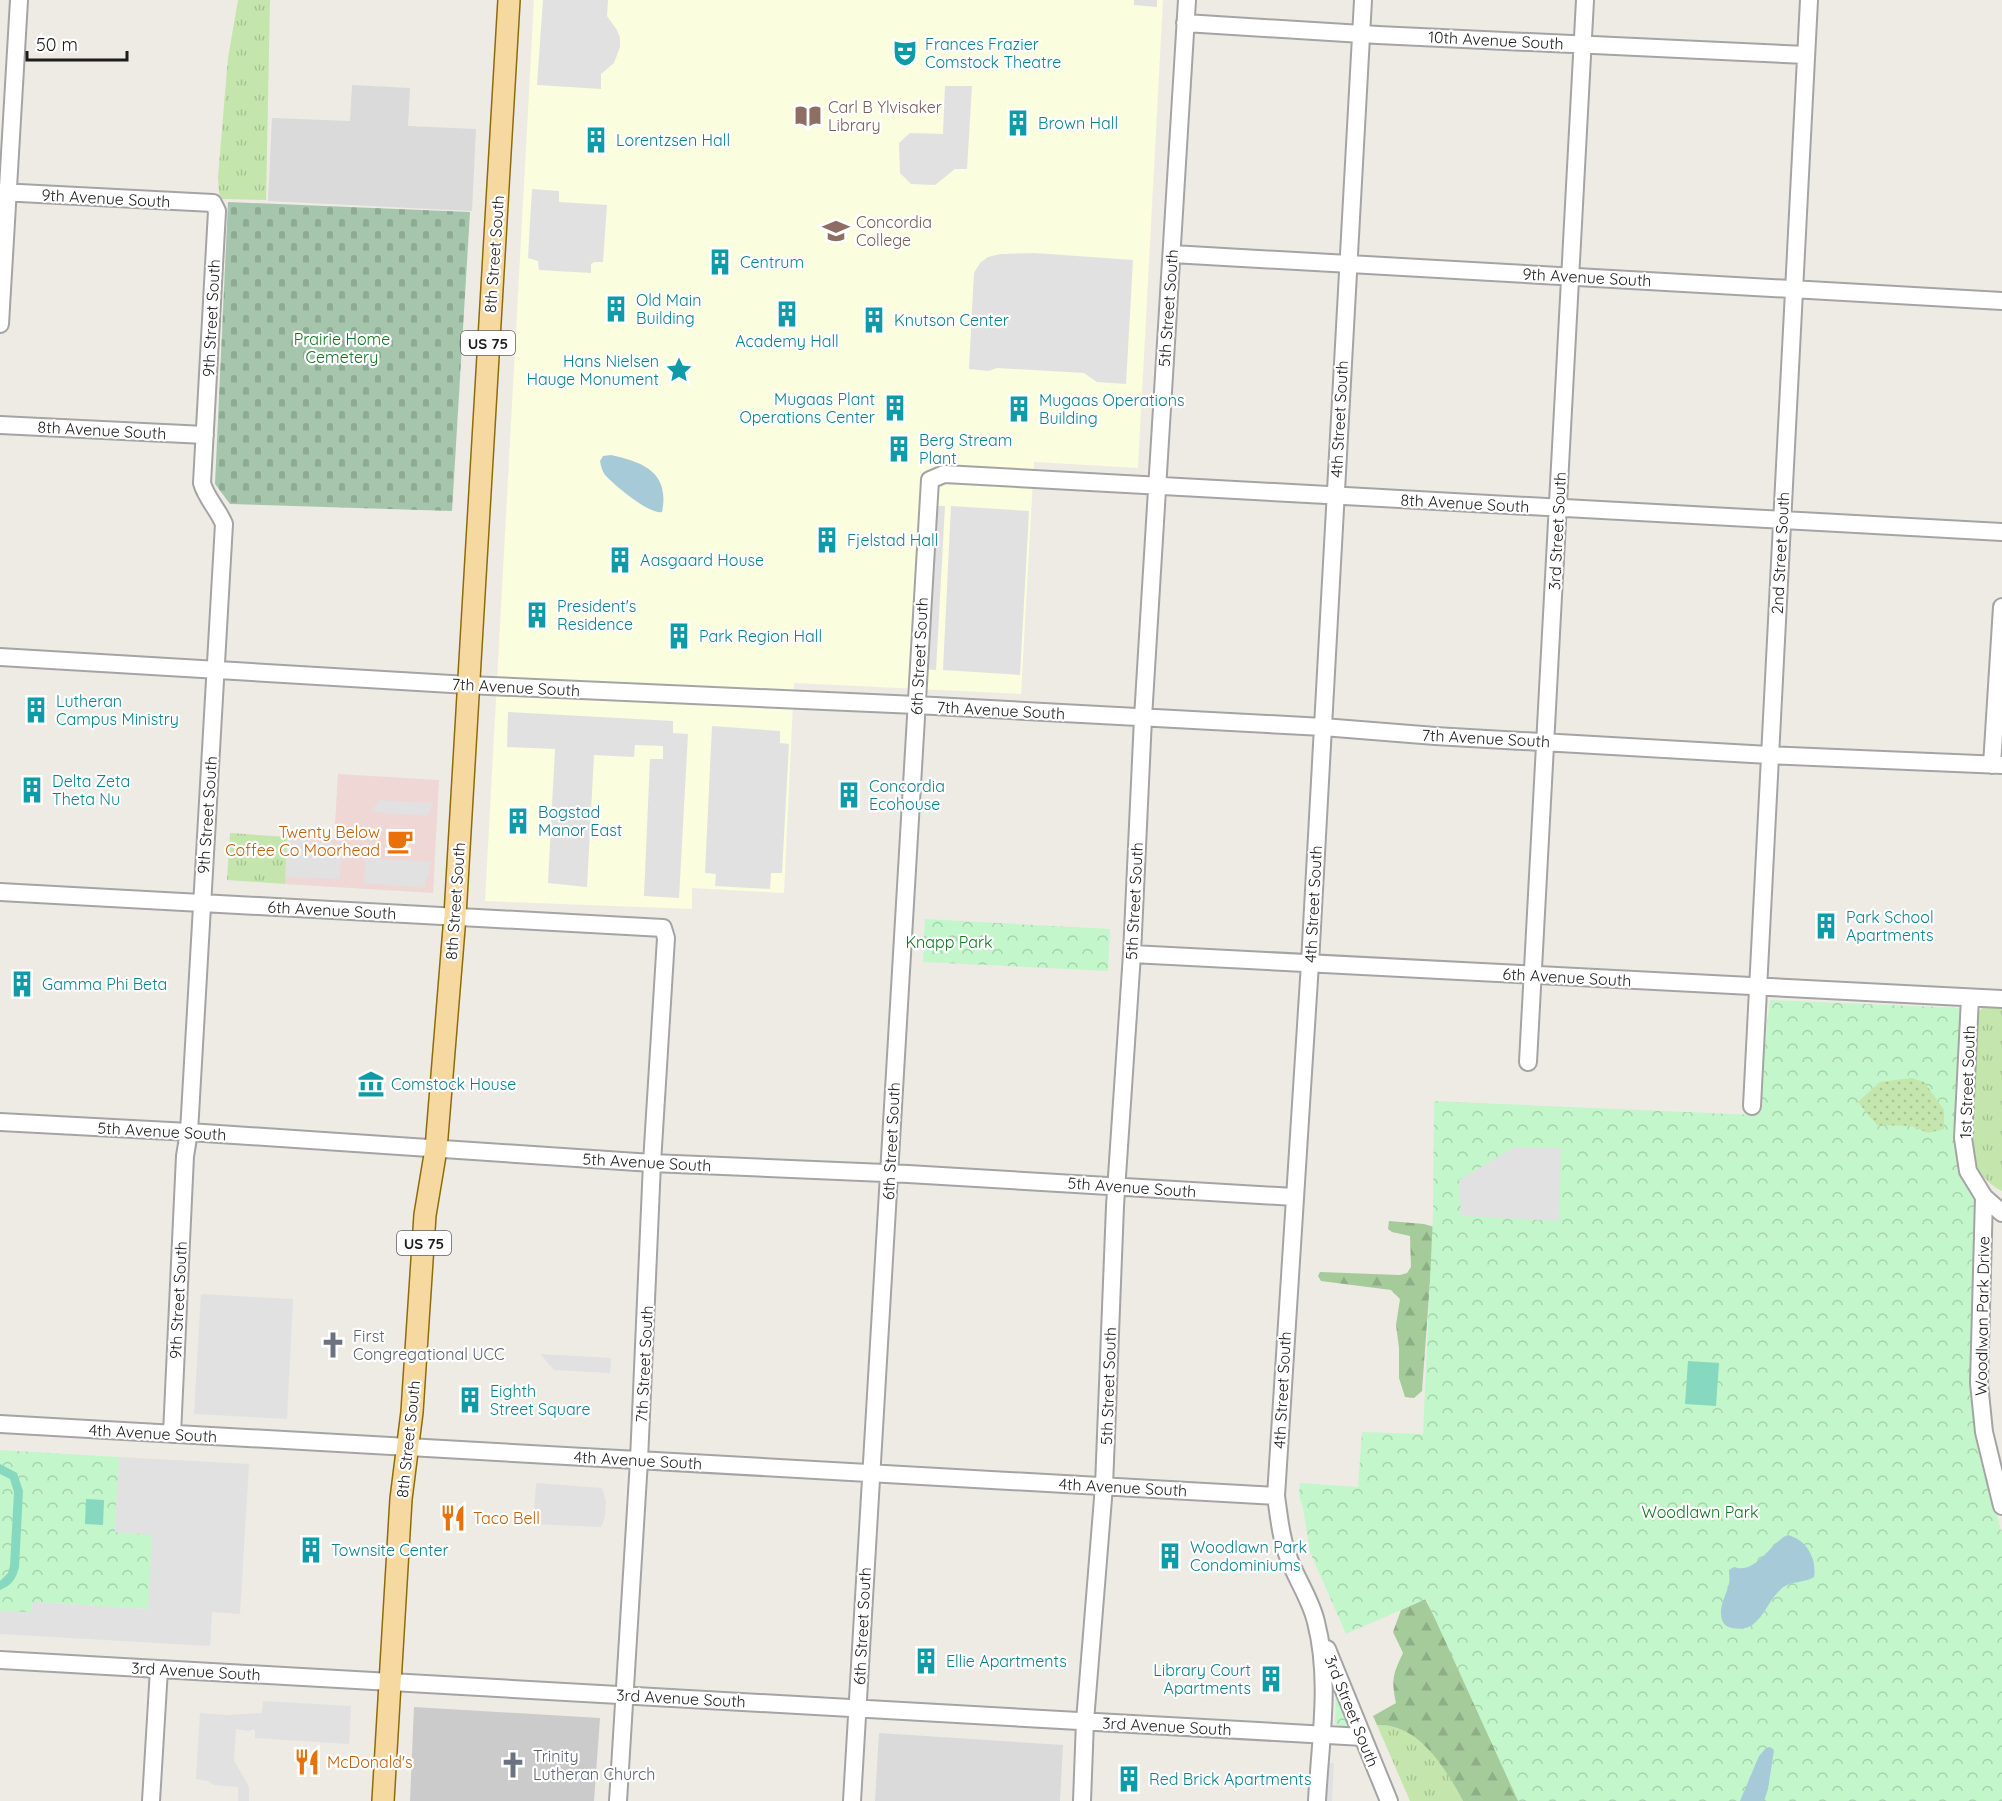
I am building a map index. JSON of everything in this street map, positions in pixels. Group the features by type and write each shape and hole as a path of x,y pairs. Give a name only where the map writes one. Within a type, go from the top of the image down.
{"main road":[{"name":"8th Street South","path":"383,1801 400,1511 408,1447 426,1215 436,1149 455,916 509,0"}],"street":[{"path":"0,324 4,192 19,0"},
{"name":"5th Street South","path":"1082,1801 1085,1721 1104,1486 1117,1186 1132,954 1143,718 1187,0"},
{"name":"4th Street South","path":"1317,1801 1325,1682 1316,1621 1288,1557 1280,1528 1276,1496 1310,963 1363,0"},
{"name":"3rd Street South","path":"1528,1062 1585,0"},
{"name":"2nd Street South","path":"1752,1106 1809,0"},
{"name":"10th Avenue South","path":"1185,23 1361,34 1806,55"},
{"name":"9th Avenue South","path":"4,192 213,204"},
{"name":"9th Street South","path":"172,1434 185,1156 189,1132 201,903 218,670 224,524 221,515 205,493 202,483 217,211 213,204"},
{"name":"9th Avenue South","path":"1172,254 2002,301"},
{"name":"8th Avenue South","path":"0,425 205,435"},
{"name":"8th Avenue South","path":"930,480 944,474 2002,532"},
{"name":"6th Street South","path":"852,1801 930,480"},
{"path":"1997,765 2002,607"},
{"name":"7th Avenue South","path":"0,657 468,685 916,705 1323,727 1435,736 1769,755 1997,765"},
{"name":"6th Avenue South","path":"0,892 663,927"},
{"name":"7th Street South","path":"618,1801 639,1460 652,1163 666,938 663,927"},
{"name":"6th Avenue South","path":"1132,954 2002,999"},
{"name":"1st Street South","path":"1970,998 1964,1138 1968,1171 1984,1197"},
{"name":"5th Avenue South","path":"0,1122 189,1132 652,1163 889,1173 1294,1197"},
{"path":"1984,1197 2002,1213"},
{"name":"Woodlwan Park Drive","path":"1984,1197 1978,1383 1984,1432 2002,1506"},
{"name":"4th Avenue South","path":"0,1424 1276,1496"},
{"name":"3rd Street South","path":"1316,1621 1389,1801"},
{"name":"3rd Avenue South","path":"0,1660 1363,1737"},
{"path":"151,1801 159,1669"}],"shaded area":[{"name":"Concordia College","path":"534,0 1163,0 1138,468 1034,462 1021,694 794,683 784,893 692,888 692,909 485,901"},
{"path":"543,0 608,0 607,16 617,30 620,47 614,63 601,74 601,89 537,85"},
{"path":"1134,0 1157,0 1157,7 1134,5"},
{"path":"352,85 410,88 408,126 476,129 472,211 268,201 272,118 350,121"},
{"path":"945,86 972,86 967,169 955,169 935,185 911,184 900,173 899,143 910,133 943,134"},
{"path":"532,189 559,191 559,202 607,205 603,262 591,264 591,273 539,270 538,261 528,258"},
{"path":"1034,253 1133,260 1126,384 1097,382 1084,373 997,368 989,371 969,369 974,273 980,263 988,257 1000,254"},
{"path":"932,506 945,506 936,670 923,669"},
{"path":"951,506 1029,511 1020,675 943,670"},
{"path":"508,712 673,721 673,733 688,734 679,898 644,896 650,759 663,759 663,746 635,745 634,757 594,755 587,887 548,883 555,749 507,747"},
{"path":"712,726 780,731 780,743 789,744 782,873 771,873 770,889 715,886 716,874 705,873"},
{"path":"338,774 439,780 433,893 285,884 287,837 334,840"},
{"path":"379,800 434,803 427,816 371,812"},
{"path":"287,839 332,843 332,853 341,854 340,879 286,877"},
{"path":"365,858 431,862 425,888 364,883"},
{"path":"1515,1147 1561,1148 1559,1221 1461,1216 1459,1180"},
{"path":"201,1294 293,1299 287,1419 194,1414"},
{"path":"540,1354 611,1358 610,1373 554,1370"},
{"path":"119,1457 249,1464 240,1614 212,1612 210,1646 0,1634 0,1611 32,1612 33,1602 148,1609 152,1535 115,1532"},
{"path":"536,1483 602,1488 606,1501 605,1516 601,1527 533,1524"},
{"path":"263,1701 351,1706 349,1744 255,1738 253,1729 249,1731 236,1729 234,1760 249,1787 249,1801 238,1801 238,1787 214,1785 208,1781 196,1779 200,1713 227,1715 262,1713"},
{"path":"414,1707 600,1718 594,1801 410,1801"},
{"path":"879,1733 1063,1745 1060,1801 875,1801"},
{"path":"1327,1763 1334,1763 1332,1801 1325,1801"}],"green space":[{"path":"238,0 270,0 266,200 222,199 219,193 218,177 228,58"},
{"name":"Prairie Home Cemetery","path":"228,202 470,212 452,511 230,504 215,484"},
{"path":"230,833 287,837 285,884 227,880"},
{"name":"Knapp Park","path":"925,919 1110,929 1108,971 923,962"},
{"name":"Woodlawn Park","path":"1770,1000 1960,1008 1955,1146 1960,1172 1976,1196 1978,1233 1970,1394 1978,1449 2002,1533 2002,1801 1518,1801 1426,1599 1346,1634 1310,1552 1299,1495 1300,1483 1358,1487 1362,1432 1423,1434 1433,1215 1434,1101 1756,1115"},
{"path":"1983,1007 2002,1008 2002,1191 1980,1172 1970,1144 1978,1013"},
{"path":"1912,1078 1924,1082 1944,1110 1944,1129 1928,1133 1912,1126 1877,1125 1858,1102 1880,1082"},
{"path":"1389,1221 1434,1227 1422,1391 1414,1398 1405,1397 1399,1378 1396,1325 1400,1299 1391,1290 1321,1281 1318,1276 1320,1272 1400,1275 1407,1273 1411,1267 1410,1236 1392,1232 1388,1229"},
{"path":"1688,1361 1719,1363 1716,1406 1685,1404"},
{"path":"0,1450 119,1457 115,1532 153,1534 148,1609 33,1602 32,1613 0,1611"},
{"path":"0,1464 17,1473 23,1491 19,1567 13,1581 0,1590 0,1581 8,1573 10,1566 14,1492 10,1479 0,1474"},
{"path":"86,1499 104,1500 103,1525 85,1524"},
{"path":"1425,1599 1531,1801 1463,1801 1439,1762 1418,1740 1392,1726 1377,1725 1373,1716 1396,1703 1394,1677 1403,1653 1393,1632 1401,1610"},
{"path":"1336,1696 1339,1696 1350,1723 1347,1726 1335,1723"},
{"path":"1381,1724 1410,1733 1429,1749 1452,1780 1463,1801 1410,1801 1377,1725"}],"water":[{"path":"611,455 634,461 652,472 662,488 662,512 656,512 641,504 605,475 600,461 603,456"},
{"path":"1788,1535 1800,1541 1809,1551 1814,1564 1814,1577 1792,1583 1780,1590 1755,1623 1749,1627 1741,1629 1726,1625 1722,1620 1721,1611 1729,1584 1729,1570 1734,1567 1750,1566 1757,1562"},
{"path":"1770,1747 1774,1750 1764,1801 1740,1801 1759,1756"}],"place":[{"name":"Frances Frazier Comstock Theatre","path":"905,53"},
{"name":"Carl B Ylvisaker Library","path":"808,116"},
{"name":"Brown Hall","path":"1018,123"},
{"name":"Lorentzsen Hall","path":"596,140"},
{"name":"Concordia College","path":"836,231"},
{"name":"Centrum","path":"720,262"},
{"name":"Old Main Building","path":"616,309"},
{"name":"Academy Hall","path":"787,314"},
{"name":"Knutson Center","path":"874,320"},
{"name":"Hans Nielsen Hauge Monument","path":"679,370"},
{"name":"Mugaas Plant Operations Center","path":"895,408"},
{"name":"Mugaas Operations Building","path":"1019,409"},
{"name":"Berg Stream Plant","path":"899,449"},
{"name":"Fjelstad Hall","path":"827,540"},
{"name":"Aasgaard House","path":"620,560"},
{"name":"President's Residence","path":"537,615"},
{"name":"Park Region Hall","path":"679,636"},
{"name":"Lutheran Campus Ministry","path":"36,710"},
{"name":"Delta Zeta Theta Nu","path":"32,790"},
{"name":"Concordia Ecohouse","path":"849,795"},
{"name":"Bogstad Manor East","path":"518,821"},
{"name":"Twenty Below Coffee Co Moorhead","path":"400,841"},
{"name":"Park School Apartments","path":"1826,926"},
{"name":"Gamma Phi Beta","path":"22,984"},
{"name":"Comstock House","path":"371,1084"},
{"name":"First Congregational UCC","path":"333,1345"},
{"name":"Eighth Street Square","path":"470,1400"},
{"name":"Taco Bell","path":"453,1518"},
{"name":"Townsite Center","path":"311,1550"},
{"name":"Woodlawn Park Condominiums","path":"1170,1556"},
{"name":"Ellie Apartments","path":"926,1661"},
{"name":"Library Court Apartments","path":"1271,1679"},
{"name":"McDonald's","path":"307,1762"},
{"name":"Trinity Lutheran Church","path":"513,1765"},
{"name":"Red Brick Apartments","path":"1129,1779"}]}
